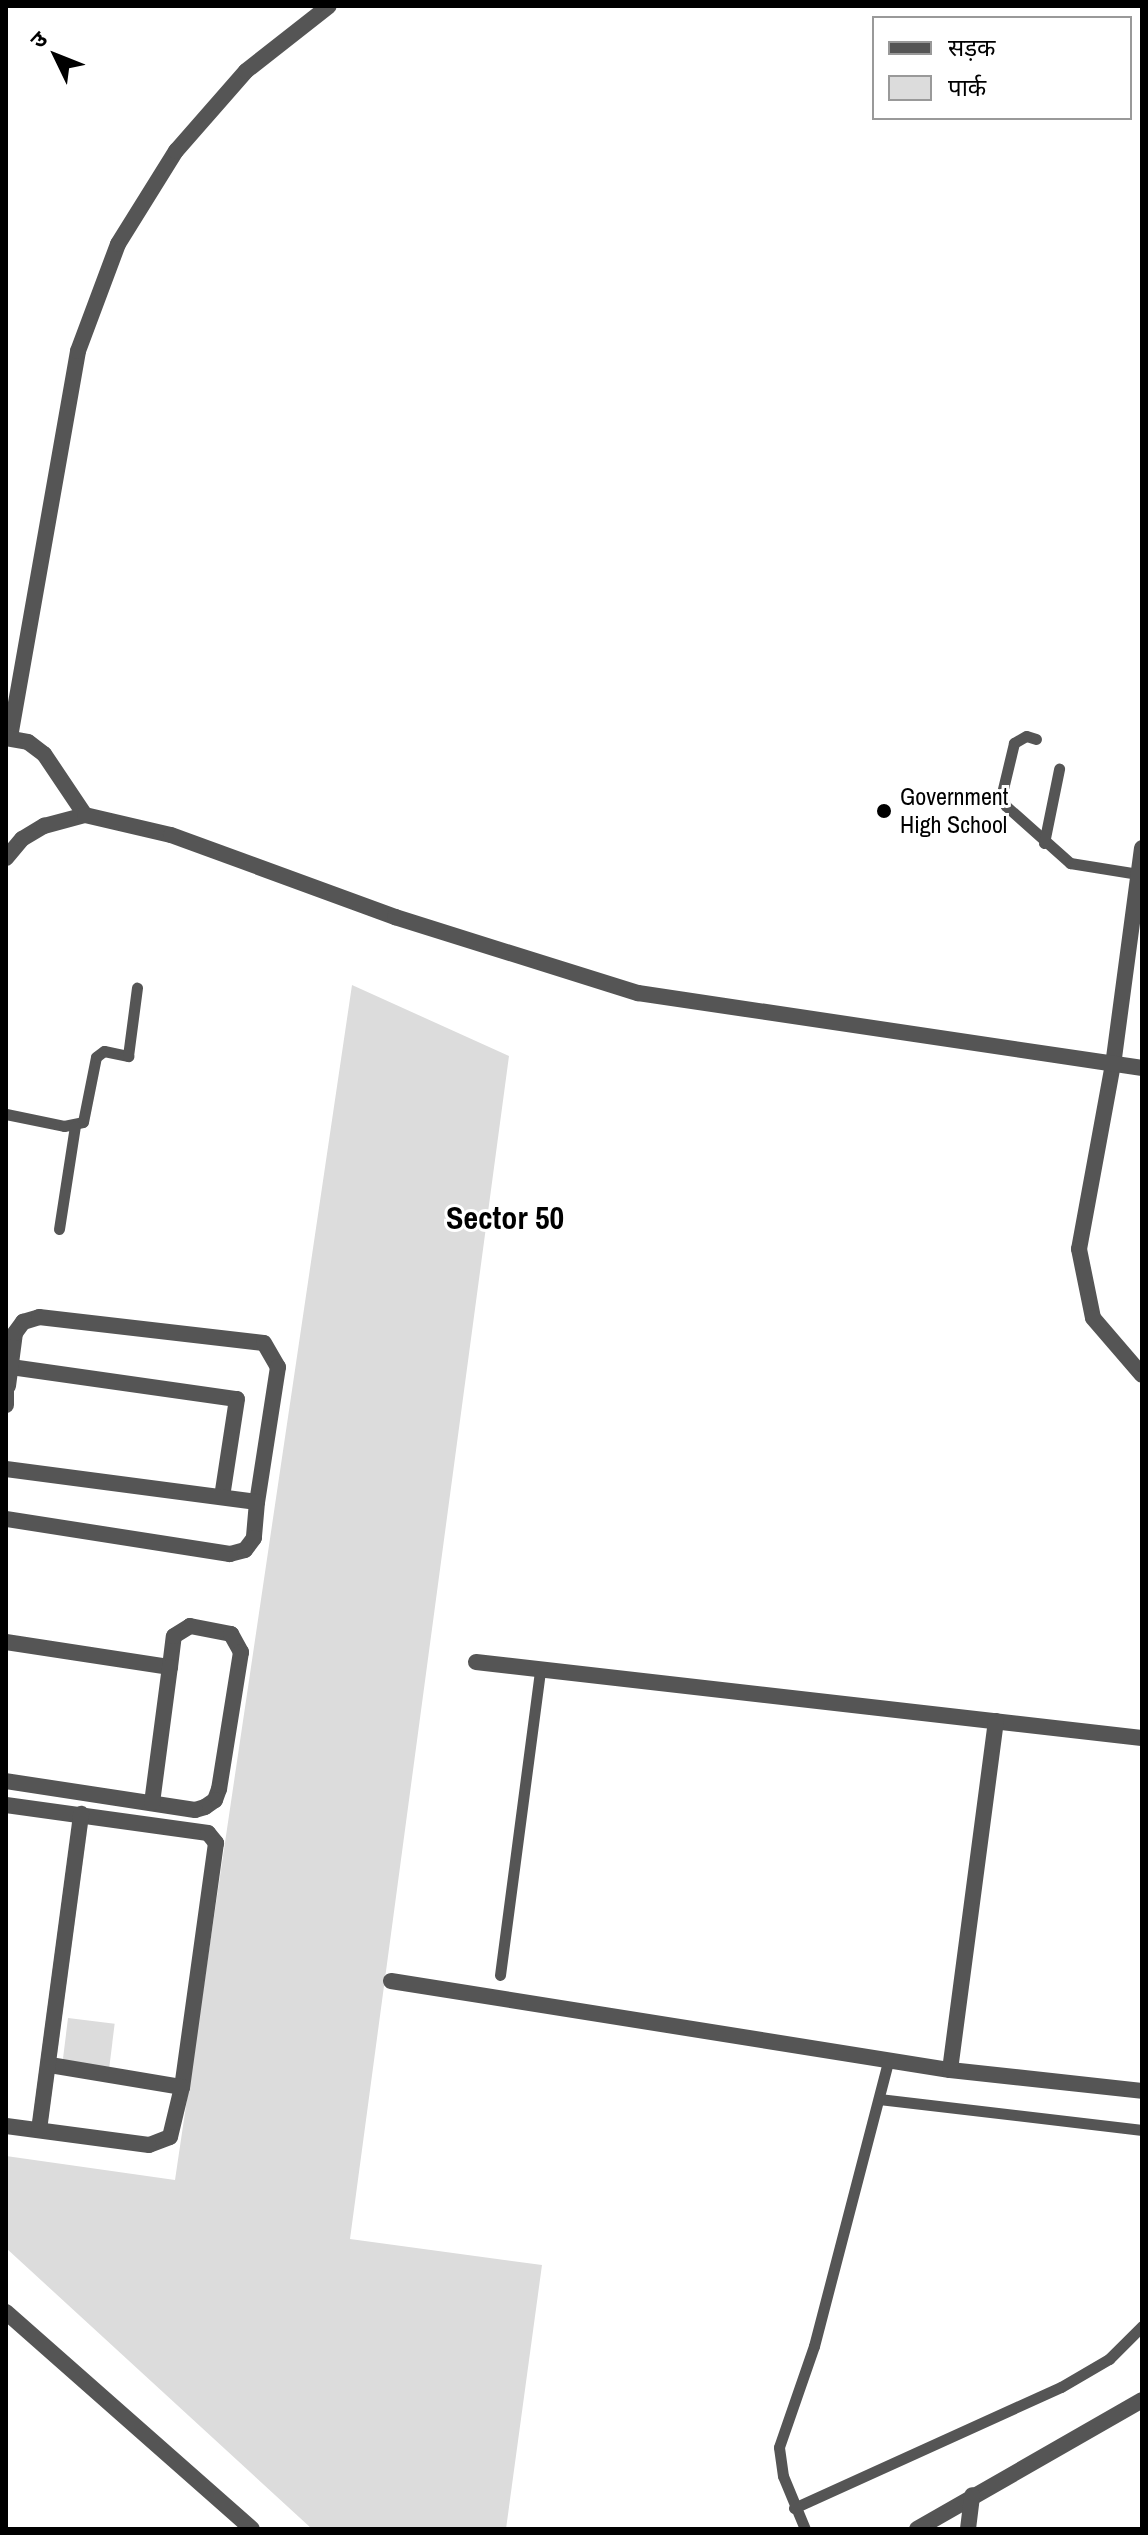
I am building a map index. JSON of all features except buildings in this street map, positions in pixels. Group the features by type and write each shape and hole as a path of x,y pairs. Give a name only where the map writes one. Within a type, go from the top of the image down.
{"street":[{"path":"85,815 44,754 8,737 78,351 118,244 176,151 246,71 329,6"},
{"path":"6,858 44,826 85,815 171,835 395,917 638,993 1142,1068"},
{"path":"1142,848 1113,1064 1079,1249 1093,1318 1142,1375"},
{"path":"6,1405 15,1333 23,1322 39,1317 264,1343 278,1367 254,1538 245,1550 230,1554 6,1519"},
{"path":"11,1367 237,1399 222,1497"},
{"path":"6,1469 257,1502"},
{"path":"6,1781 195,1810 215,1800 241,1652 238,1640 190,1626 177,1630 152,1803"},
{"path":"6,1642 170,1667"},
{"path":"476,1662 1142,1738"},
{"path":"950,2070 996,1721"},
{"path":"6,1805 208,1833 216,1843 182,2087 172,2130 161,2144 6,2126"},
{"path":"39,2130 81,1814"},
{"path":"391,1981 888,2061 1142,2091"},
{"path":"50,2065 182,2087"},
{"path":"6,2312 252,2529"},
{"path":"917,2529 1142,2400"},
{"path":"968,2529 972,2495"}],"lane":[{"path":"1036,739 1026,736 1014,743 1001,797 1044,843 1070,863 1138,874"},
{"path":"1044,843 1059,769"},
{"path":"6,1114 75,1126 83,1122 96,1057 104,1051 128,1056 137,988"},
{"path":"59,1229 75,1126"},
{"path":"500,1975 540,1670"},
{"path":"805,2529 794,2508 779,2447 814,2346 888,2061"},
{"path":"879,2099 1142,2130"},
{"path":"794,2508 1061,2387 1109,2359 1142,2326"}],"green space":[{"path":"352,985 509,1056 350,2239 542,2265 506,2529 312,2529 6,2248 6,2156 175,2180"},
{"path":"68,2018 115,2024 109,2067 63,2062"}],"place":[{"name":"Government High School","path":"884,811"}],"district":[{"name":"Sector 50","path":"505,1218"}]}
